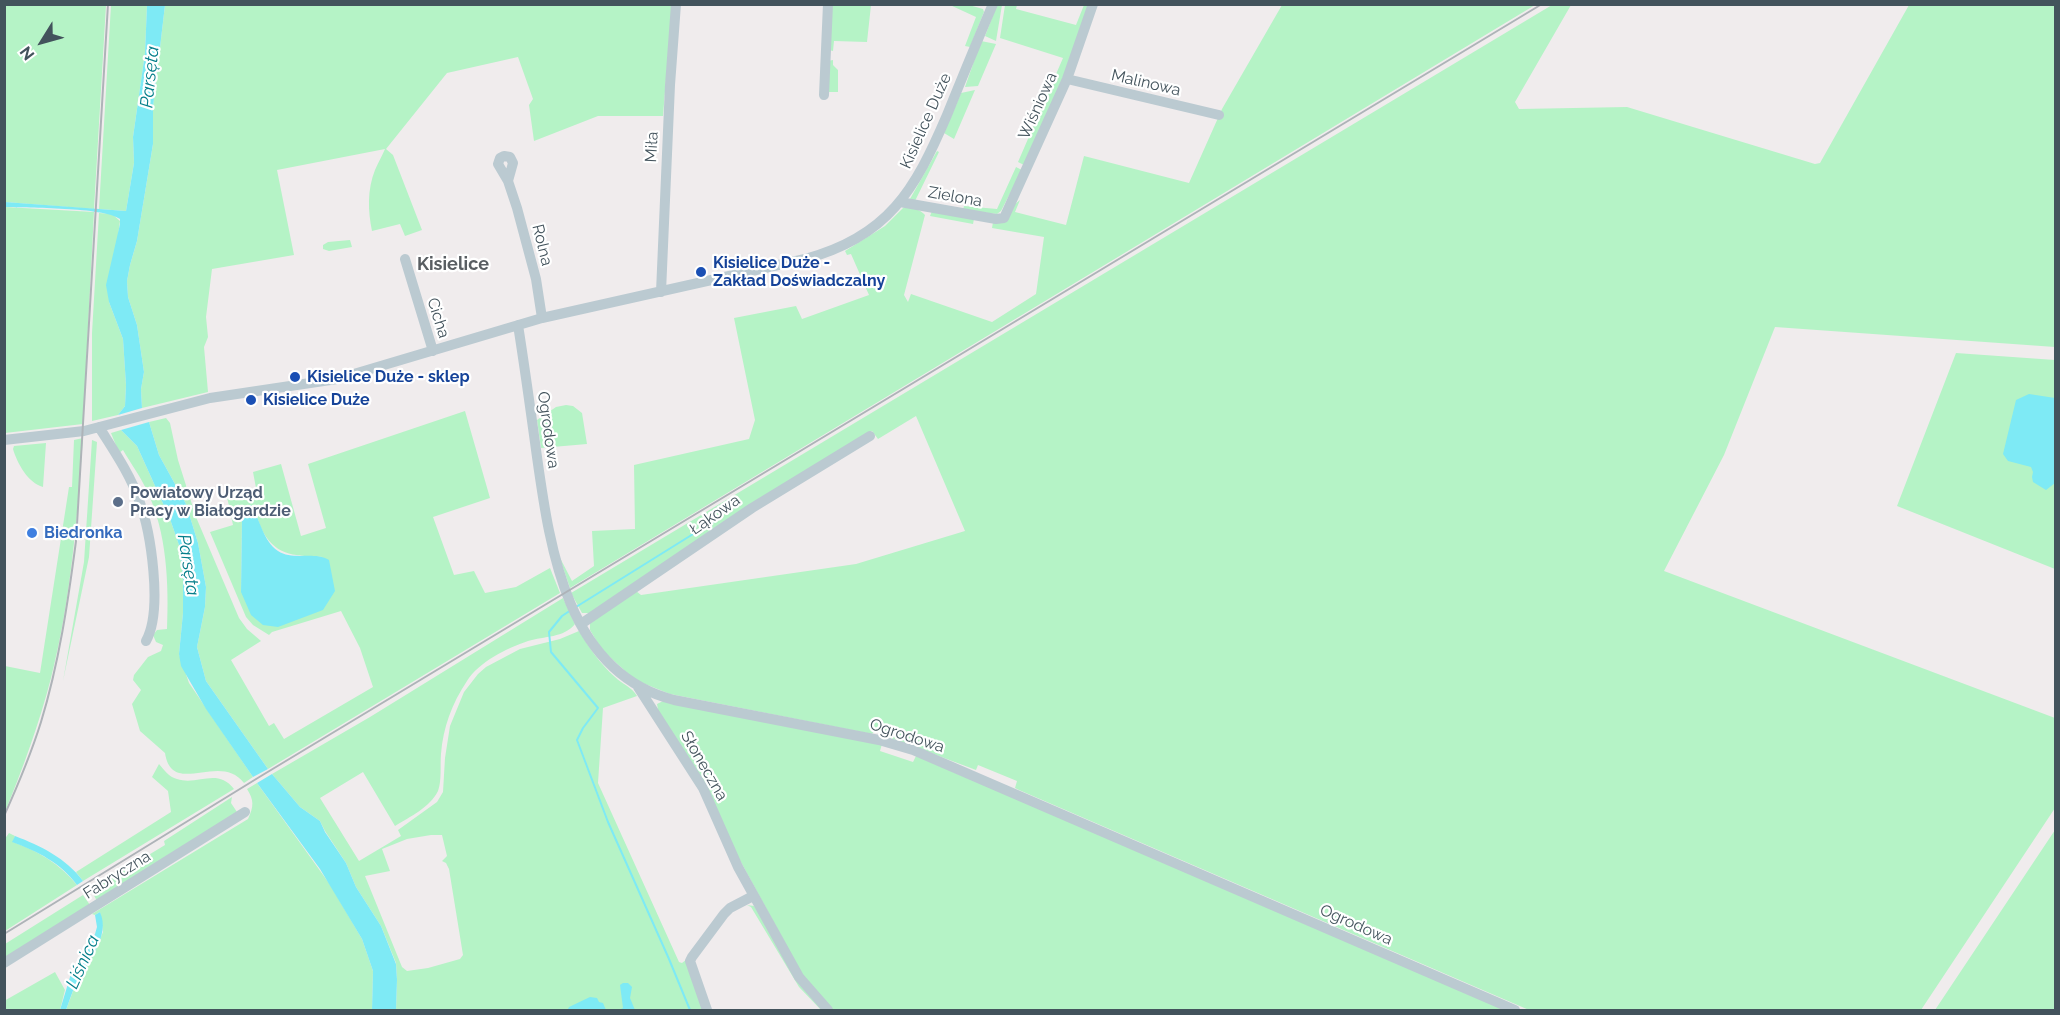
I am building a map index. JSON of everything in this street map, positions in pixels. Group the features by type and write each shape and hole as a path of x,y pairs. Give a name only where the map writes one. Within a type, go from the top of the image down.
{"street":[{"name":"Miła","path":"661,292 676,4"},
{"path":"824,95 828,4"},
{"name":"Wiśniowa","path":"1004,218 1067,79 1093,4"},
{"name":"Kisielice Duże","path":"4,440 68,434 99,428 210,398 337,379 542,318 822,254 861,236 882,221 915,182 928,158 990,5"},
{"name":"Malinowa","path":"1067,79 1219,115"},
{"name":"Rolna","path":"508,181 527,243 542,318"},
{"name":"Zielona","path":"900,202 996,219 1004,218"},
{"name":"Cicha","path":"405,259 433,351"},
{"name":"Ogrodowa","path":"518,325 550,540 565,588 581,624 607,662 622,677 638,687 674,700 879,740 913,750 1515,1011"},
{"path":"99,428 133,485 145,521 155,608 146,641"},
{"name":"Łąkowa","path":"581,624 752,508 870,436"},
{"name":"Słoneczna","path":"638,687 703,789 753,896 799,977 828,1011"},
{"name":"Fabryczna","path":"4,963 245,812"},
{"path":"707,1011 690,961 724,914 730,908 753,896"}],"green space":[{"path":"4,5 106,5 94,209 5,202"},
{"path":"111,5 147,5 145,53 133,137 134,163 126,211 99,209"},
{"path":"165,5 672,5 663,116 598,116 534,141 529,105 533,99 518,57 447,73 386,149 393,155 422,230 405,236 400,224 372,231 369,193 375,170 385,149 277,170 294,255 212,269 206,317 208,337 204,347 208,392 142,408 141,389 144,372 137,325 128,297 127,281 137,241 153,144 153,107"},
{"path":"831,5 871,5 867,42 834,41 833,51 829,50"},
{"path":"950,5 969,5 983,9 984,12 970,47 965,46 976,17"},
{"path":"997,5 1002,5 996,41 985,36"},
{"path":"1005,5 1017,5 1016,9 1076,25 1084,5 1091,5 1074,53 1024,165 1018,162 1063,58 1000,38"},
{"path":"1282,5 1535,5 570,588 559,556 572,581 594,566 592,531 635,529 634,465 749,439 755,420 734,318 796,306 802,319 869,295 851,254 847,255 845,251 885,226 903,208 912,208 925,215 904,295 908,302 911,294 992,322 1036,294 1044,237 992,228 993,222 1020,200 1015,212 1066,225 1084,156 1189,183 1222,109"},
{"path":"1552,5 1571,5 1515,102 1519,109 1627,107 1815,164 1820,163 1909,5 2055,5 2055,347 1775,327 1724,455 1664,571 2055,718 2055,808 1921,1010 1529,1010 1019,790 1015,788 1017,781 978,765 976,770 883,735 881,729 877,728 872,734 670,694 635,680 602,650 590,630 590,621 636,591 641,595 856,564 965,531 916,416 878,439 872,431 748,506 591,613 582,613 571,593"},
{"path":"981,41 996,44 978,86 965,87"},
{"path":"833,60 833,65 838,70 838,92 828,92 828,61"},
{"path":"975,90 954,139 944,133 961,93"},
{"path":"937,151 939,152 915,201 910,199"},
{"path":"1016,167 1022,170 1001,211 997,214 963,210 964,206 997,209"},
{"path":"5,207 94,212 83,424 5,433"},
{"path":"932,211 974,219 973,224 930,216"},
{"path":"99,213 112,214 120,221 109,302 123,339 126,385 125,406 118,415 92,421 92,333"},
{"path":"350,240 352,247 329,251 323,249 323,245 328,242"},
{"path":"1956,353 2055,360 2055,569 1897,506"},
{"path":"573,406 582,413 587,444 541,448 537,420 556,407"},
{"path":"465,411 490,498 433,517 454,575 474,571 485,593 516,587 550,568 560,593 268,769 206,681 197,647 205,607 206,587 198,543 186,504 159,455 149,422 166,418 170,423 178,460 196,517 239,618 247,629 261,641 231,660 269,726 274,723 284,739 373,687 360,648 341,611 272,632 269,635 253,625 246,617 210,532 233,525 227,497 256,488 253,472 281,464 301,536 326,528 308,464","holes":["251,505 263,532 275,547 289,554 323,557 241,592 242,518"]},
{"path":"121,430 137,446 170,519 179,545 183,578 183,613 179,654 189,683 253,777 244,783 234,774 223,771 187,774 177,772 169,766 165,753 140,731 132,704 141,690 133,680 134,675 148,657 161,651 163,645 156,642 153,635 157,630 167,629 167,577 163,541 154,507 142,481 123,450 119,453 111,433"},
{"path":"83,438 72,559 58,649 36,729 5,812 5,666 40,673 69,487 72,487 74,440"},
{"path":"92,440 97,442 89,557 63,681 84,562"},
{"path":"46,443 43,487 24,472 13,449 14,446"},
{"path":"563,598 575,624 570,629 560,634 528,641 503,652 486,662 467,681 446,725 438,791 425,807 395,826 363,772 320,798 359,861 401,836 398,830 437,802 443,792 450,726 464,692 478,674 486,667 520,649 560,639 579,631 604,667 637,696 603,708 598,783 679,962 682,963 687,959 703,1010 396,1010 396,963 381,926 356,887 346,863 320,821 300,807 272,774 370,717","holes":["442,835 447,856 442,861 449,869 463,955 460,959 407,971 402,967 365,876 390,871 382,849 407,839"]},
{"path":"663,701 882,744 880,751 913,762 916,756 1508,1010 833,1010 802,974 658,710 657,704"},
{"path":"159,764 169,775 177,779 185,781 221,779 234,789 83,881 76,872 171,812 168,791 152,777"},
{"path":"257,783 331,886 362,939 373,971 372,1010 66,1010 76,983 103,932 100,912 92,914 248,819 252,803 247,789"},
{"path":"232,797 231,803 237,812 97,901 91,890 165,845 164,841"},
{"path":"2055,830 2055,1010 1935,1010"},
{"path":"9,833 15,836 13,842 48,859 77,885 5,931 4,840"},
{"path":"83,895 90,905 5,958 5,944"},
{"path":"747,905 754,906 824,1010 821,1010 799,987 751,907"},
{"path":"55,972 65,990 60,1010 5,1010 4,1001"}],"water":[{"name":"Parsęta","path":"147,5 165,5 153,107 153,144 137,241 127,281 128,297 137,325 144,372 141,389 142,408 118,415 125,406 123,339 109,302 106,285 120,219 111,215 82,210 5,207 5,202 126,211 134,163 133,137 145,53"},
{"path":"2029,394 2055,398 2055,483 2046,490 2033,482 2031,467 2008,461 2003,454 2016,400"},
{"name":"Parsęta","path":"149,422 159,455 186,504 198,543 206,587 205,607 197,647 206,681 268,769 253,777 206,709 181,666 179,654 183,613 183,578 179,545 170,519 137,446 121,430"},
{"path":"251,505 265,536 278,551 290,555 323,557 329,560 335,591 323,610 278,627 263,625 251,615 241,592 242,518 244,510"},
{"path":"272,774 300,807 320,821 346,863 356,887 381,926 396,964 396,1010 372,1010 373,971 362,939 320,869 257,783"},
{"path":"15,836 52,854 69,866 83,881 77,885 64,870 48,859 12,842"},
{"name":"Liśnica","path":"100,912 103,921 100,940 76,984 66,1010 60,1010 70,977 95,934 97,927 95,915"},
{"path":"628,983 632,987 630,998 635,1010 619,1010 623,1008 620,985"},
{"path":"590,997 597,998 606,1010 568,1009 569,1007"}],"waterway":[{"path":"576,607 714,521"},
{"path":"571,610 562,616 549,632 551,652 598,708 577,740 608,822 690,1010"}],"railway":[{"path":"4,816 29,758 47,700 62,632 76,541 108,4"},
{"path":"4,934 261,776 1542,4"}],"place":[{"name":"Kisielice Duże - Zakład Doświadczalny","path":"701,272"},
{"name":"Kisielice Duże - sklep","path":"295,377"},
{"name":"Kisielice Duże","path":"251,400"},
{"name":"Powiatowy Urząd Pracy w Białogardzie","path":"118,502"},
{"name":"Biedronka","path":"32,533"}],"district":[{"name":"Kisielice","path":"453,265"}]}
